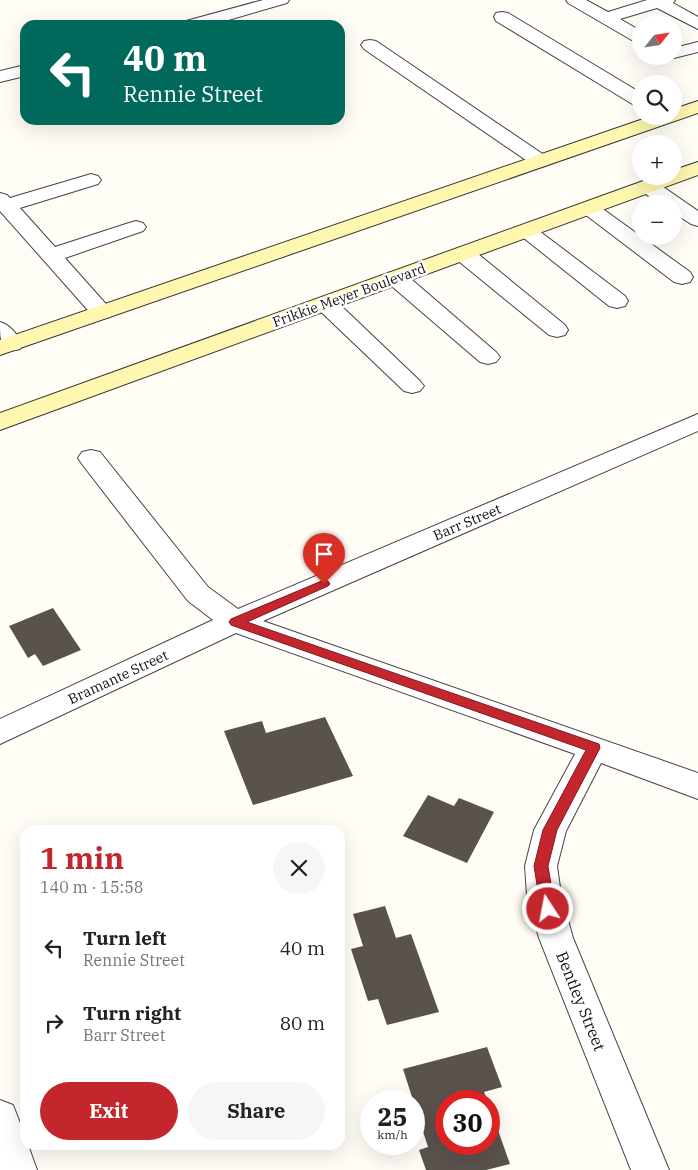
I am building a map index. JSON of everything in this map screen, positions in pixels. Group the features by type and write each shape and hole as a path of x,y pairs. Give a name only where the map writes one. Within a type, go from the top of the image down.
{"main road":[{"path":"682,112 698,107"},
{"path":"4,340 102,312 644,125"},
{"name":"Frikkie Meyer Boulevard","path":"0,422 698,168"}],"street":[{"path":"210,20 281,0"},
{"path":"574,0 632,33"},
{"path":"607,18 660,1 698,24"},
{"path":"502,17 632,96"},
{"path":"370,45 540,161"},
{"path":"682,51 698,47"},
{"path":"0,76 20,71"},
{"path":"91,180 3,203 102,312"},
{"path":"649,186 698,220"},
{"path":"589,208 682,277"},
{"path":"51,255 136,227"},
{"path":"527,231 617,301"},
{"path":"464,254 557,330"},
{"path":"396,278 488,357"},
{"path":"326,304 412,386"},
{"name":"Barr Street","path":"235,622 698,422"},
{"path":"91,458 198,594 235,622 698,786"},
{"name":"Bramante Street","path":"0,732 235,622"},
{"name":"Bentley Street","path":"594,748 550,830 541,866 544,895 556,938 650,1170"},
{"path":"0,1118 18,1170"}],"building":[{"path":"53,608 81,650 43,666 35,654 28,658 9,626"},
{"path":"325,717 353,776 253,805 224,731 262,721 266,733"},
{"path":"428,795 454,806 459,798 494,812 467,863 403,836"},
{"path":"385,906 396,938 411,934 439,1012 387,1025 378,999 368,1001 351,949 363,946 353,914"},
{"path":"487,1047 502,1087 491,1090 435,1090 435,1155 500,1155 500,1136 510,1164 486,1170 426,1170 421,1155 425,1155 425,1148 428,1147 425,1138 425,1090 410,1090 403,1069"}],"route":[{"path":"324,584 235,622 594,748 550,830 541,866 544,895 548,909"}]}
